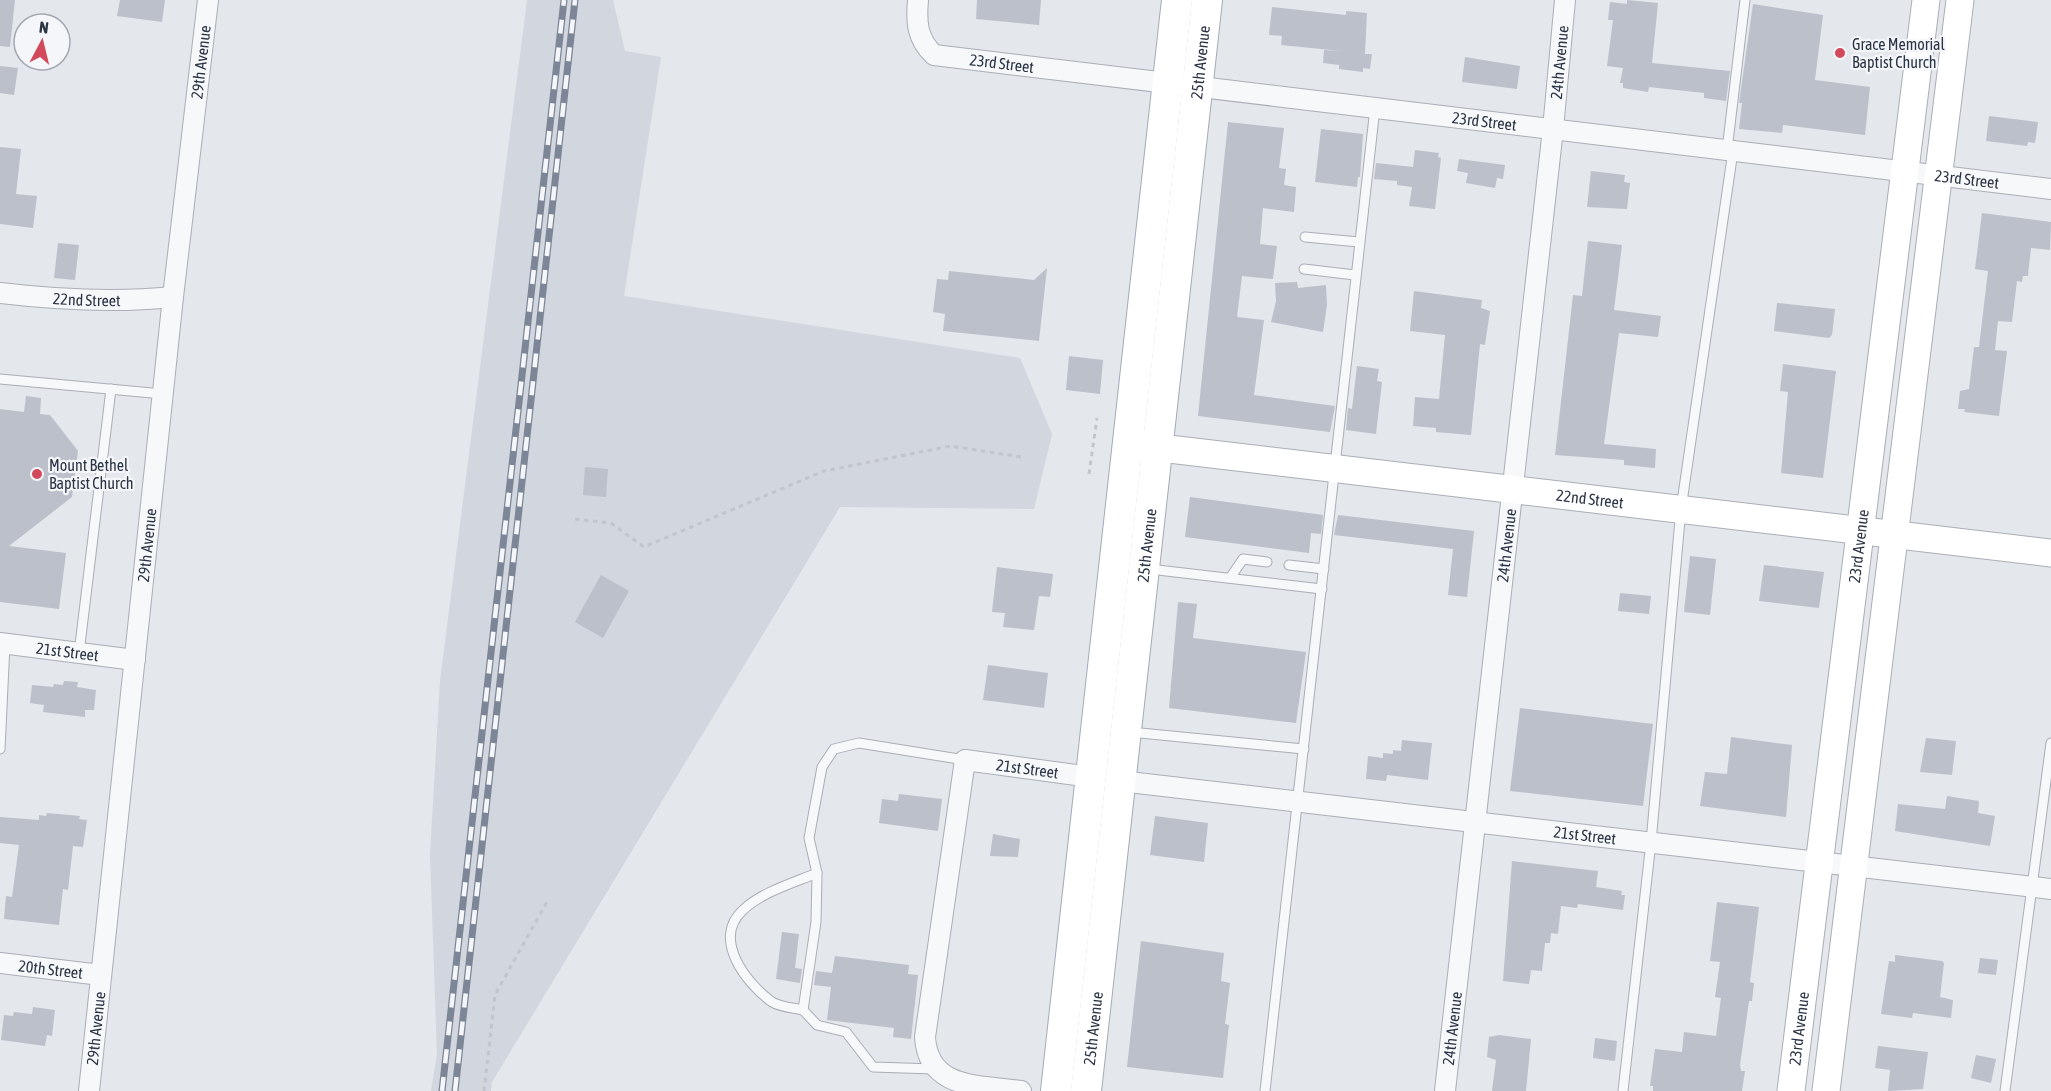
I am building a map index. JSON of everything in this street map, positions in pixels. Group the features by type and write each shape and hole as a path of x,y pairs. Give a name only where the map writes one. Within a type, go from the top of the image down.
{"main road":[{"name":"25th Avenue","path":"1086,1091 1128,444 1177,0"},
{"name":"25th Avenue","path":"1056,1091 1106,779 1126,731 1207,0"}],"street":[{"name":"29th Avenue","path":"89,1091 173,297 208,0"},
{"name":"23rd Street","path":"918,0 916,18 922,43 934,55 2051,189"},
{"name":"24th Avenue","path":"1445,1091 1553,129 1565,0"},
{"name":"23rd Avenue","path":"1791,1091 1926,0"},
{"path":"1826,1091 1960,0"},
{"name":"22nd Street","path":"0,293 58,300 122,302 173,297"},
{"name":"22nd Street","path":"1128,444 2051,553"},
{"name":"21st Street","path":"2,643 135,660"},
{"path":"965,760 925,1037 926,1049 934,1069 951,1081 1020,1091"},
{"name":"21st Street","path":"965,760 1106,779 2051,889"},
{"name":"20th Street","path":"0,963 101,975"}],"lane":[{"path":"1623,1091 1651,842 1681,509 1730,150 1745,0"},
{"path":"1265,1091 1375,108"},
{"path":"1305,237 1359,242"},
{"path":"1304,269 1355,275"},
{"path":"0,379 163,394"},
{"path":"79,653 111,389"},
{"path":"1230,578 1243,559 1267,562"},
{"path":"1289,565 1324,569"},
{"path":"1144,568 1322,589"},
{"path":"0,748 2,643"},
{"path":"1126,731 1304,749"},
{"path":"803,1010 816,922 817,873 809,838 822,766 834,749 859,743 965,760"},
{"path":"2006,1091 2051,743"},
{"path":"817,873 783,887 741,910 732,925 731,939 740,970 774,1004 803,1010 817,1025 846,1032 873,1067 934,1069"}],"path":[{"path":"1089,474 1097,418"},
{"path":"574,519 611,523 644,547 824,471 951,446 1021,457"},
{"path":"484,1091 495,995 548,900"}],"shaded area":[{"path":"527,0 613,0 625,51 661,57 624,296 1020,358 1052,434 1034,509 840,507 492,1082 491,1091 431,1091 437,1054 430,855 440,681"}],"building":[{"path":"0,0 15,0 10,47 0,46"},
{"path":"120,0 165,0 162,22 117,16"},
{"path":"977,0 1041,0 1039,25 976,19"},
{"path":"1627,0 1658,3 1652,63 1730,71 1726,101 1704,98 1704,93 1649,87 1648,92 1623,88 1623,83 1620,83 1623,68 1607,66 1613,20 1608,20 1610,2 1627,4"},
{"path":"1753,4 1823,15 1815,80 1870,87 1865,135 1783,125 1782,133 1739,129 1742,103 1739,103"},
{"path":"1272,7 1346,15 1346,11 1367,13 1365,54 1372,54 1370,69 1363,68 1363,72 1339,69 1339,65 1323,63 1324,50 1341,51 1281,45 1282,36 1269,35"},
{"path":"1465,57 1520,66 1517,89 1462,82"},
{"path":"0,66 12,67 12,72 17,72 14,95 0,93"},
{"path":"1989,116 2038,122 2035,143 2028,142 2027,146 1986,141"},
{"path":"1228,122 1284,128 1279,168 1286,169 1284,185 1296,187 1294,212 1263,208 1260,244 1277,246 1273,279 1242,276 1237,317 1264,320 1254,395 1335,406 1330,432 1198,416"},
{"path":"1321,129 1363,134 1360,177 1358,177 1357,187 1315,182"},
{"path":"0,147 21,149 16,194 37,196 33,228 0,224"},
{"path":"1415,150 1439,153 1438,157 1441,158 1435,209 1409,206 1412,187 1397,185 1397,181 1374,179 1376,163 1413,167"},
{"path":"1459,159 1505,165 1503,179 1497,178 1495,188 1466,183 1468,173 1457,171"},
{"path":"1591,171 1625,175 1624,182 1630,183 1627,209 1587,207"},
{"path":"1982,213 2051,222 2050,250 2031,248 2028,276 2023,276 2022,282 2017,281 2012,322 1998,321 1995,350 2007,351 1999,416 1964,412 1965,409 1958,409 1960,391 1969,389 1974,347 1979,347 1988,271 1975,269"},
{"path":"1588,241 1622,245 1614,310 1661,316 1658,337 1619,333 1604,444 1656,449 1655,468 1624,465 1624,460 1555,455 1573,295 1582,296"},
{"path":"58,243 79,245 75,280 54,278"},
{"path":"1047,268 1039,341 943,331 945,314 933,312 937,279 948,280 949,271 1034,280"},
{"path":"1297,282 1298,288 1326,285 1327,305 1323,332 1271,322 1276,301 1275,283"},
{"path":"1414,291 1482,300 1481,308 1490,311 1485,345 1480,344 1471,435 1436,432 1436,428 1413,426 1415,397 1439,399 1445,335 1410,331"},
{"path":"1777,303 1835,309 1832,335 1829,338 1774,331"},
{"path":"1069,356 1103,360 1100,394 1066,390"},
{"path":"1783,364 1836,371 1823,478 1781,473 1788,392 1780,391"},
{"path":"1357,366 1379,369 1377,381 1382,382 1376,434 1346,430 1348,408 1352,409"},
{"name":"Mount Bethel Baptist Church","path":"26,396 41,398 40,414 50,415 78,451 72,497 9,546 66,553 59,609 0,602 0,409 24,412"},
{"path":"585,467 608,469 606,497 583,495"},
{"path":"1190,497 1323,515 1321,534 1311,533 1309,553 1185,537"},
{"path":"1338,515 1474,531 1467,597 1448,595 1453,549 1334,535"},
{"path":"1690,556 1716,559 1710,615 1684,612"},
{"path":"1764,565 1824,572 1819,608 1759,601"},
{"path":"997,567 1053,574 1050,597 1039,596 1034,630 1003,627 1005,613 992,612"},
{"path":"601,575 629,591 603,638 575,622"},
{"path":"1620,593 1651,596 1649,614 1618,611"},
{"path":"1178,602 1197,604 1193,638 1306,652 1296,723 1169,708"},
{"path":"988,665 1048,673 1044,708 983,700"},
{"path":"64,681 78,682 77,687 96,690 94,710 85,710 85,717 43,712 44,705 30,703 32,685 53,687 54,684 63,685"},
{"path":"1520,708 1653,724 1643,806 1510,791"},
{"path":"1731,737 1792,745 1786,817 1700,806 1705,772 1727,774"},
{"path":"1926,738 1956,741 1952,775 1920,772"},
{"path":"1402,740 1432,743 1428,780 1387,775 1386,781 1366,779 1368,756 1383,758 1383,753 1393,754 1393,750 1401,751"},
{"path":"899,794 942,799 938,831 879,823 882,799 898,801"},
{"path":"1947,796 1979,801 1978,813 1995,816 1990,846 1895,831 1898,804 1945,809"},
{"path":"47,813 80,816 79,819 87,820 83,847 73,846 68,890 63,889 59,925 4,919 6,896 12,897 19,845 0,843 0,817 39,820 39,815 46,816"},
{"path":"1155,816 1208,823 1204,862 1150,855"},
{"path":"993,834 1020,839 1018,857 990,856"},
{"path":"1512,861 1598,871 1596,887 1622,891 1621,895 1625,895 1623,910 1578,904 1577,908 1561,906 1558,934 1551,933 1550,943 1545,943 1542,971 1531,970 1529,984 1503,981"},
{"path":"1717,902 1759,907 1750,982 1754,983 1752,1001 1749,1001 1740,1065 1741,1071 1745,1071 1742,1091 1653,1091 1653,1086 1650,1086 1655,1049 1682,1052 1684,1032 1716,1036 1721,998 1715,997 1720,962 1710,961"},
{"path":"782,932 799,934 795,968 802,969 800,983 776,979"},
{"path":"1141,941 1224,953 1221,981 1230,983 1225,1024 1229,1025 1223,1078 1127,1067"},
{"path":"1895,955 1944,963 1940,997 1953,1000 1951,1018 1913,1013 1912,1018 1881,1014 1889,961 1895,962"},
{"path":"835,956 909,965 908,974 918,975 911,1039 893,1037 894,1028 827,1020 831,987 814,985 816,971 832,973"},
{"path":"1980,958 1998,960 1996,975 1978,973"},
{"path":"33,1007 55,1010 52,1036 47,1035 45,1046 1,1040 4,1015 13,1016 14,1012 32,1014"},
{"path":"1499,1035 1531,1039 1526,1091 1492,1091 1496,1060 1487,1057 1489,1037"},
{"path":"1595,1038 1617,1041 1615,1061 1593,1058"},
{"path":"1878,1046 1928,1052 1923,1089 1888,1091 1890,1070 1875,1068"},
{"path":"1976,1055 1996,1059 1991,1083 1971,1078"}],"railway":[{"path":"442,1091 564,0"},
{"path":"455,1091 575,0"}],"place":[{"name":"Grace Memorial Baptist Church","path":"1840,53"},
{"name":"Mount Bethel Baptist Church","path":"37,474"}]}
